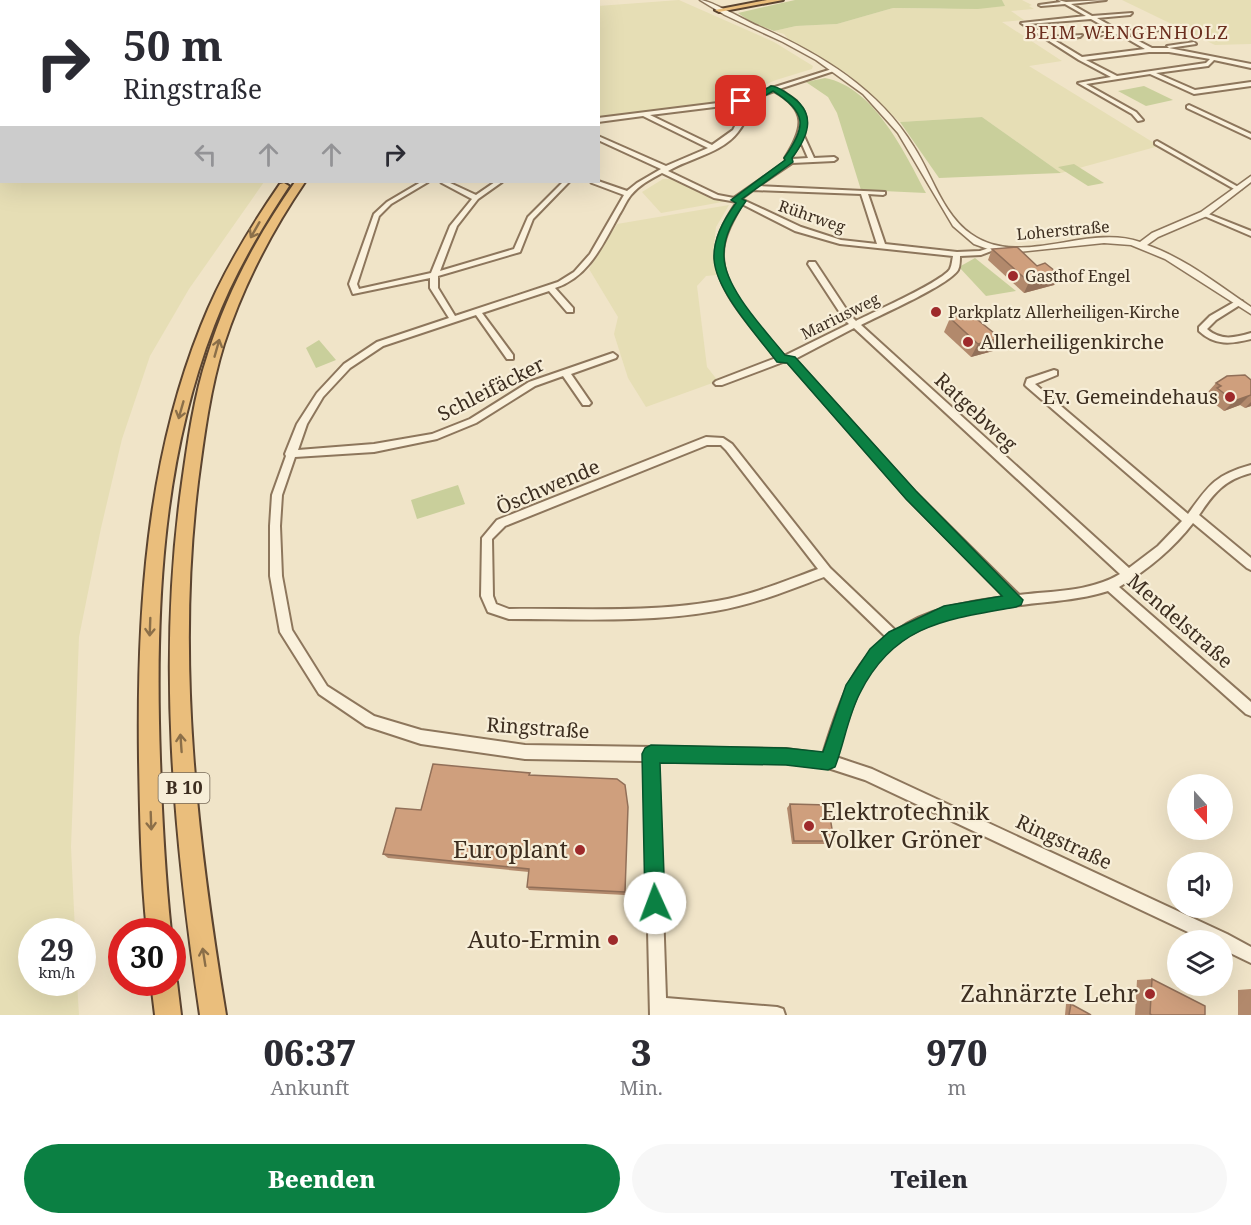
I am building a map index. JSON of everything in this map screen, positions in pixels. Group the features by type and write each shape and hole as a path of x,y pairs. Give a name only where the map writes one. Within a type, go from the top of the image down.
{"highway":[{"path":"719,10 778,0"},
{"name":"B 10","path":"158,918 148,710 153,568 159,522 176,428 199,346 231,273 259,223 286,183"},
{"name":"B 10","path":"213,1015 199,930 186,812 179,698 182,560 186,505 199,423 217,345 247,270 299,183"},
{"path":"166,996 168,1015"}],"street":[{"name":"Loherstraße","path":"702,0 795,46 836,71 864,92 891,118 910,145 940,203 956,227 970,238 995,248 1014,250 1118,240 1142,245 1251,311"},
{"path":"1060,0 1151,50"},
{"path":"1041,5 1104,0"},
{"path":"1117,78 1023,23 1130,14"},
{"path":"1092,35 1161,29"},
{"path":"1048,39 1080,36"},
{"path":"1169,50 1170,47 1194,43"},
{"path":"1081,59 1151,50 1169,50 1251,66"},
{"path":"1140,120 1134,113 1081,83 1208,64 1213,59"},
{"path":"600,120 751,101 773,88 836,71"},
{"path":"1151,73 1194,92 1251,84"},
{"path":"773,88 789,97 800,107 805,124 802,137 788,158 790,161"},
{"name":"Ringstraße","path":"751,101 733,135 713,148 644,181 628,194 583,268 567,280 387,342 347,366 320,395 302,424 278,491 276,576 286,632 323,690 371,721 421,737 525,752 786,756 828,761 877,778 1199,930"},
{"path":"1189,107 1251,136"},
{"path":"643,114 713,148"},
{"path":"802,137 812,160"},
{"name":"Rührweg","path":"600,139 716,197 738,201 818,236 840,242 957,254 989,252 995,248"},
{"path":"1157,143 1238,189"},
{"path":"834,159 790,161 738,201 721,240 719,256 721,270 740,304 786,359 911,495 1016,600"},
{"path":"1142,245 1155,235 1204,214 1251,178"},
{"path":"423,183 389,203 376,215 353,284 356,292 434,275 517,250 530,218 565,183"},
{"path":"446,183 476,198"},
{"path":"453,319 434,288 434,275 454,226 476,198 498,183"},
{"path":"597,183 628,194"},
{"name":"Rührweg","path":"752,188 883,193"},
{"name":"Rührweg","path":"864,192 882,247"},
{"path":"1204,214 1251,234"},
{"name":"Mariusweg","path":"720,383 786,359 930,288 955,268 957,254"},
{"name":"Ratgebweg","path":"812,264 847,317 1128,575"},
{"path":"550,287 570,310"},
{"path":"1239,303 1214,318 1202,329 1219,341 1232,342 1251,336"},
{"path":"477,311 510,357"},
{"name":"Schleifäcker","path":"290,454 374,448 434,437 473,421 498,403 532,384 613,356"},
{"name":"Schleifäcker","path":"565,372 586,403"},
{"path":"1054,373 1030,381 1030,385 1191,519 1251,565"},
{"name":"Öschwende","path":"826,571 761,594 716,606 665,612 509,614 492,608 487,596 487,538 501,523 673,454 715,440 729,447 826,571 894,637"},
{"path":"828,761 852,690 876,654 894,637 944,613 1110,586 1156,555 1191,519 1204,495 1223,480 1240,471 1251,469"},
{"name":"Mendelstraße","path":"1110,586 1251,710"},
{"path":"651,754 658,1011 777,1015"},
{"name":"Ringstraße","path":"1233,946 1251,955"}],"shaded area":[{"path":"679,0 774,42 813,66 812,69 750,91 738,100 600,118 600,6"},
{"path":"1002,0 1022,0 1032,5 1029,6 1034,9 1011,11 1024,20 1002,22 1062,61 1029,66 1159,146 1061,173 982,117 900,122 846,73 790,41 784,34 774,31 796,26 837,24 893,8 940,9 1004,5"},
{"path":"1122,0 1251,0 1251,44 1215,45"},
{"path":"663,179 673,179 715,198 728,201 661,213 642,192"},
{"path":"0,183 263,183 189,289 150,356 122,439 101,528 79,637 71,847 74,918 18,918 18,996 78,996 79,1015 0,1015"},
{"path":"729,205 716,227 713,253 717,275 706,276 697,286 707,367 718,381 646,407 628,378 614,334 618,317 589,269 617,224"}],"green space":[{"path":"795,0 1002,0 1005,6 978,9 893,8 837,24 796,26 774,31 751,22 738,13"},
{"path":"825,78 843,84 873,108 898,141 926,193 861,190 837,113 828,97 806,82"},
{"path":"1144,86 1173,100 1146,106 1118,91"},
{"path":"982,117 1061,173 939,178 900,122"},
{"path":"1074,164 1104,183 1088,186 1058,167"},
{"path":"975,258 1016,291 986,296 959,267"},
{"path":"319,340 336,360 316,368 306,348"},
{"path":"458,485 465,504 417,519 411,500"}],"building":[{"path":"1017,247 1037,266 1045,263 1060,275 1029,282 992,249"},
{"path":"968,312 1000,338 978,344 950,318"},
{"path":"1245,375 1251,380 1251,395 1234,401 1217,388 1221,386 1216,383 1227,376"},
{"path":"433,764 530,773 529,775 617,779 625,785 628,807 625,892 527,887 529,869 383,854 396,808 421,810"},
{"name":"Elektrotechnik Volker Gröner","path":"790,804 828,805 834,841 794,841"},
{"path":"1152,979 1167,987 1167,996 1185,996 1205,1006 1205,1015 1150,1014"},
{"path":"1071,1004 1091,1015 1069,1015"}],"place":[{"name":"Gasthof Engel","path":"1013,276"},
{"name":"Parkplatz Allerheiligen-Kirche","path":"936,312"},
{"name":"Allerheiligenkirche","path":"968,342"},
{"name":"Ev. Gemeindehaus","path":"1230,397"},
{"name":"Elektrotechnik Volker Gröner","path":"809,826"},
{"name":"Europlant","path":"580,850"},
{"name":"Auto-Ermin","path":"613,940"},
{"name":"Zahnärzte Lehr","path":"1150,994"}],"district":[{"name":"BEIM WENGENHOLZ","path":"1127,33"}],"route":[{"path":"655,903 651,754 786,756 828,761 852,690 876,654 894,637 944,613 1016,600 911,495 790,359 782,359 729,286 721,270 719,256 721,240 729,219 741,201 735,200 790,161 788,158 800,142 805,124 804,116 795,101 773,88 759,94 751,101 741,101"}]}
